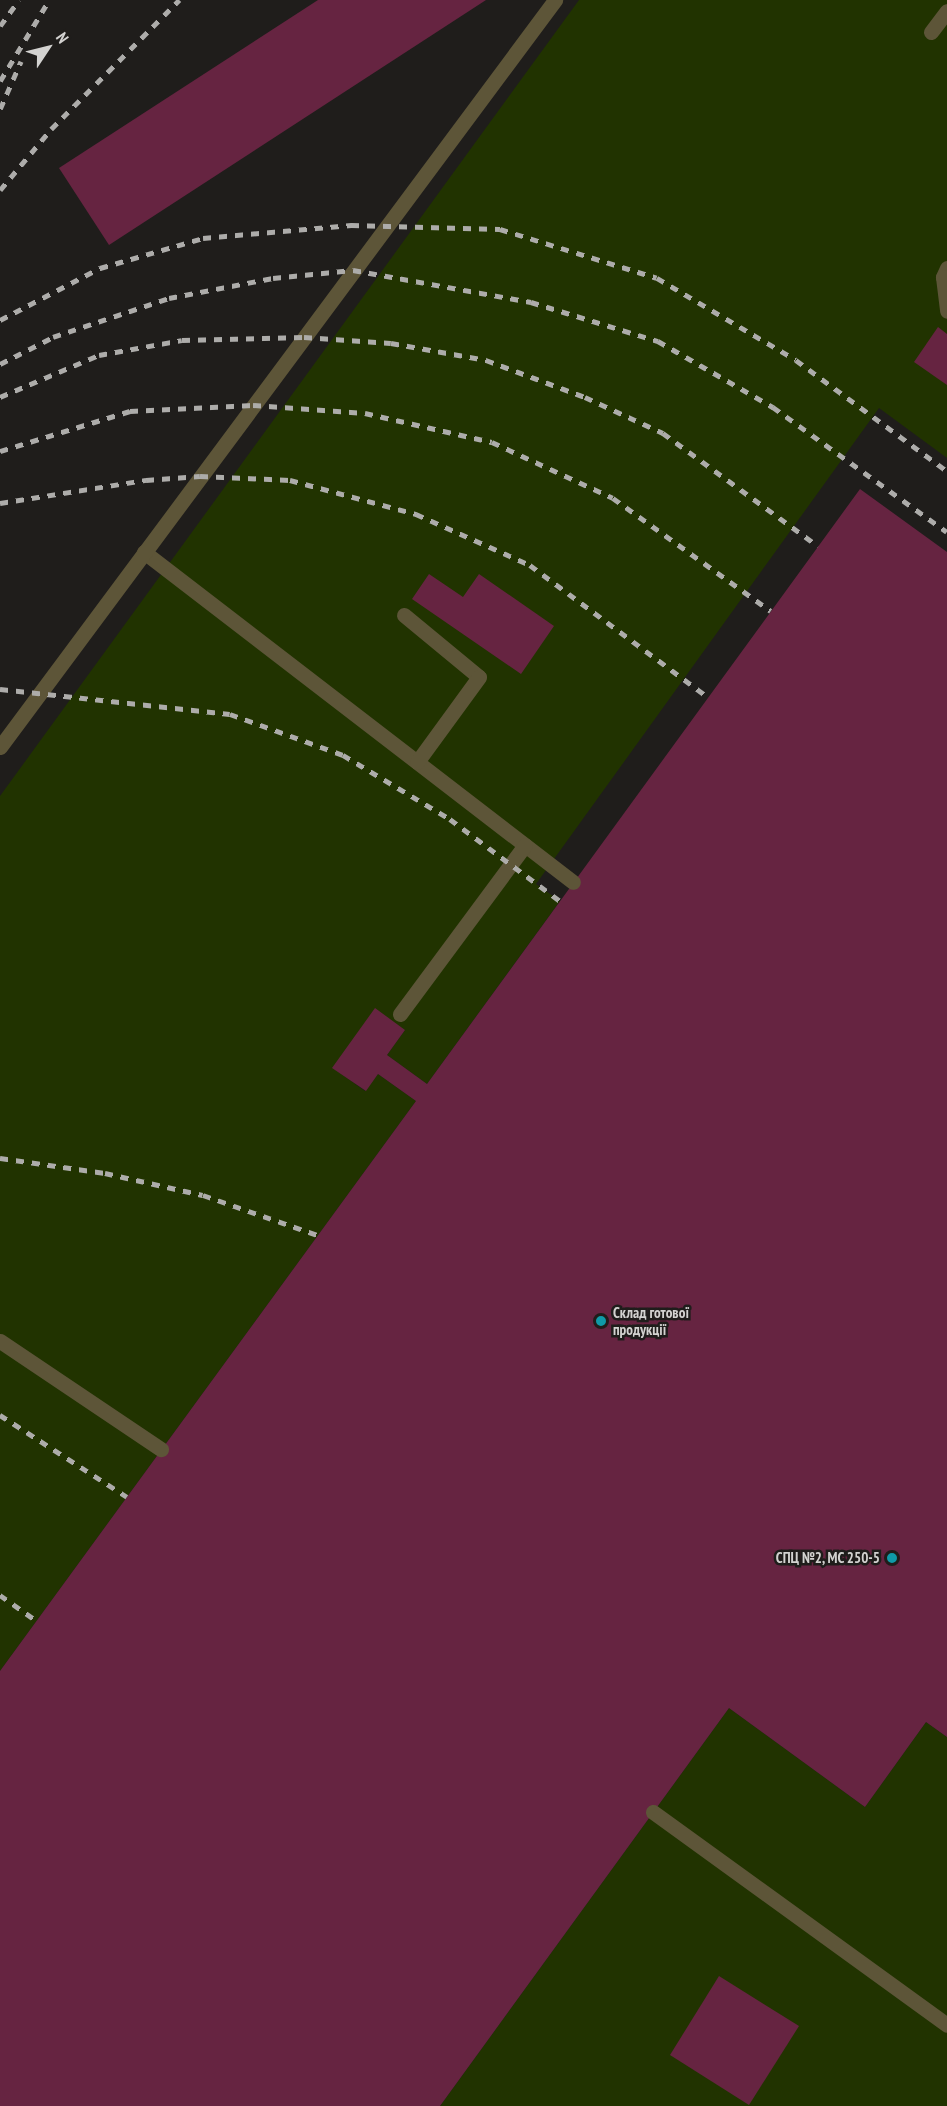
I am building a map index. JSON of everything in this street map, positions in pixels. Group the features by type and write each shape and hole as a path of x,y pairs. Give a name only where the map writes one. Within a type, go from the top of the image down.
{"lane":[{"path":"0,747 555,0"},
{"path":"932,32 947,11"},
{"path":"947,268 943,277 947,311"},
{"path":"144,552 573,882"},
{"path":"404,615 479,677 417,762"},
{"path":"400,1014 525,845"},
{"path":"0,1341 162,1449"},
{"path":"654,1812 947,2025"}],"green space":[{"path":"579,0 947,0 947,458 879,408 536,884 560,901 427,1084 387,1055 405,1030 333,1068 365,1091 378,1074 416,1101 0,1671 0,796"},
{"path":"729,1708 865,1807 926,1722 947,1737 947,2106 440,2106"}],"building":[{"path":"318,0 486,0 109,245 59,168"},
{"path":"938,327 947,334 947,385 914,362"},
{"name":"Склад готової продукції","path":"860,489 947,552 947,1737 926,1722 865,1807 729,1708 440,2106 0,2106 0,1671 416,1101 378,1074 366,1091 332,1068 375,1008 405,1030 387,1055 427,1084"},
{"path":"429,574 463,597 479,574 554,626 521,674 412,599"},
{"path":"719,1976 799,2026 749,2105 670,2055"}],"railway":[{"path":"0,26 19,0"},
{"path":"0,81 49,0"},
{"path":"0,190 51,129 179,0"},
{"path":"0,109 21,61"},
{"path":"0,320 100,268 203,238 351,225 500,229 657,278 796,360 947,471"},
{"path":"0,364 53,337 169,298 273,278 353,270 531,302 658,341 773,407 947,532"},
{"path":"0,397 99,355 182,340 304,337 391,343 486,360 585,397 663,433 818,546"},
{"path":"0,451 130,411 253,405 365,413 492,442 613,498 771,611"},
{"path":"0,503 146,480 200,476 290,480 416,514 530,565 708,697"},
{"path":"0,689 230,714 343,755 450,819 560,901"},
{"path":"0,1158 105,1173 203,1195 317,1235"},
{"path":"0,1415 127,1497"},
{"path":"0,1595 37,1621"}],"place":[{"name":"Склад готової продукції","path":"601,1321"},
{"name":"СПЦ №2, МС 250-5","path":"892,1558"}]}
